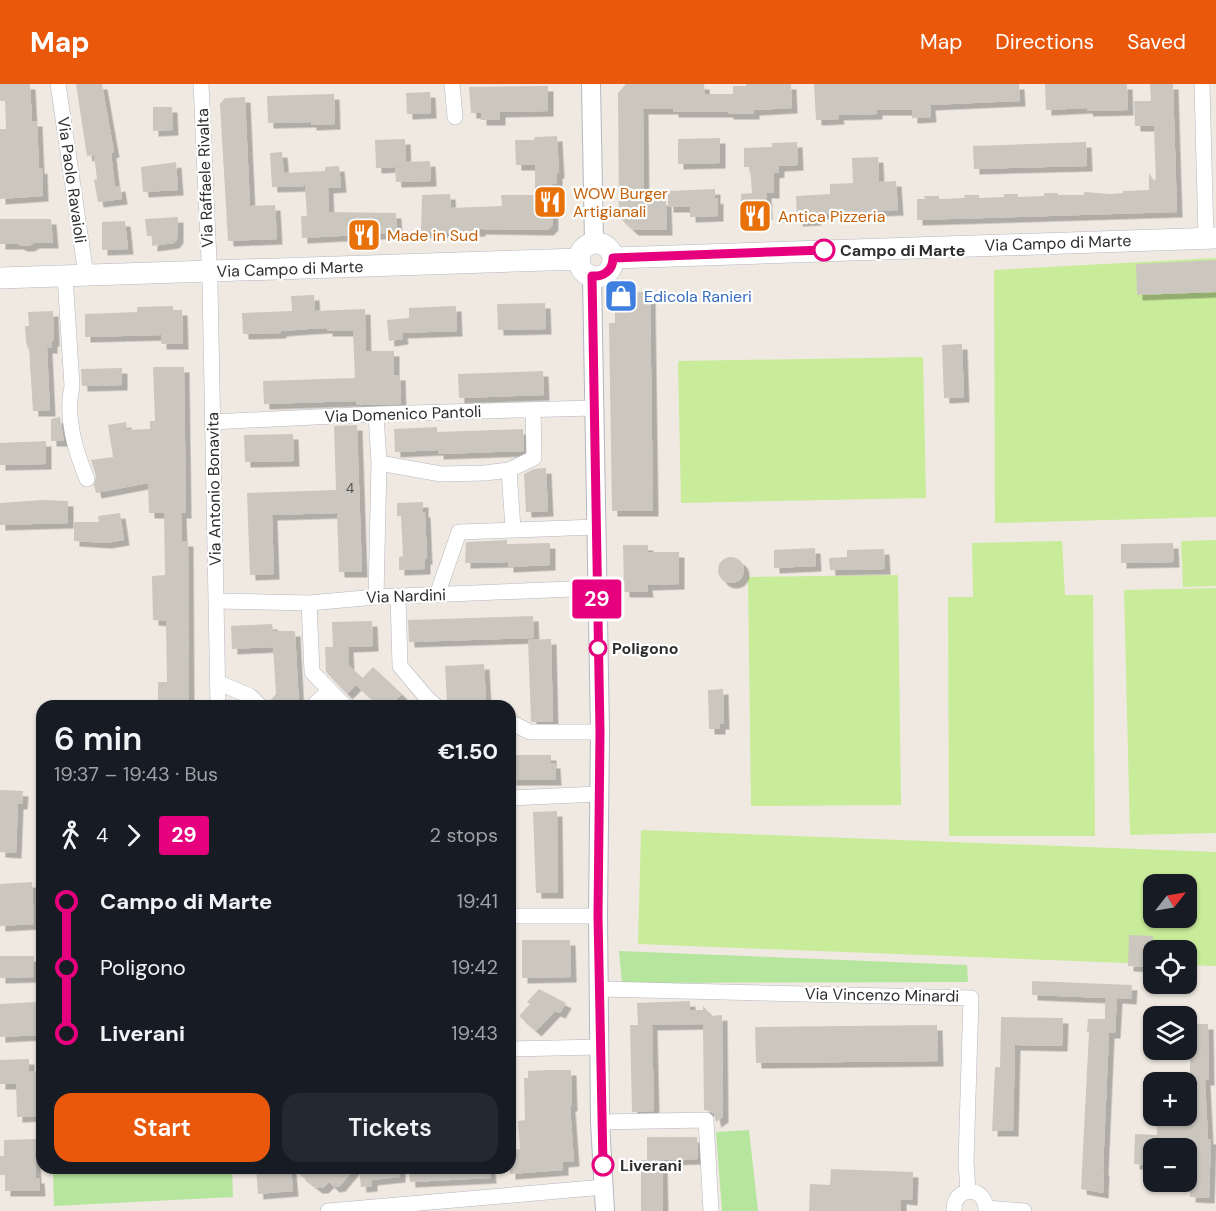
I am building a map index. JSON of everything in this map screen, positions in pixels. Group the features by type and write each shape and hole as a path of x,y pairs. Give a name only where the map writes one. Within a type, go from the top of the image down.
{"main road":[{"name":"Via Campo di Marte","path":"613,258 867,248 1211,239"},
{"path":"594,243 603,244 613,258 613,263 603,275 586,268 583,249 594,243"},
{"name":"Via Campo di Marte","path":"0,278 208,271 586,268"}],"street":[{"name":"Via Paolo Ravaioli","path":"58,84 86,275"},
{"name":"Via Raffaele Rivalta","path":"201,84 208,271"},
{"path":"452,84 455,117"},
{"path":"591,84 594,243"},
{"path":"1202,84 1211,239"},
{"path":"586,268 594,408 600,732 598,794 600,1122 605,1211"},
{"name":"Via Antonio Bonavita","path":"208,271 218,700"},
{"path":"65,276 72,386 68,402 75,445 87,479"},
{"name":"Via Domenico Pantoli","path":"212,422 376,414 594,408"},
{"path":"379,463 441,474 508,470 534,458 533,410"},
{"path":"376,414 379,463 376,597"},
{"path":"508,470 513,529"},
{"path":"437,595 459,531 596,527"},
{"name":"Via Nardini","path":"216,601 309,603 376,597 597,588"},
{"path":"398,597 400,666 424,700"},
{"path":"309,603 312,672 339,700"},
{"path":"217,682 250,696 254,700"},
{"path":"319,700 329,691"},
{"path":"516,726 530,732 600,732"},
{"path":"516,798 598,794"},
{"path":"516,916 598,916"},
{"name":"Via Vincenzo Minardi","path":"599,989 971,998 966,1162 968,1191"},
{"path":"516,1049 600,1047"},
{"path":"600,1122 706,1120 711,1211"},
{"path":"328,1211 604,1187"},
{"path":"954,1211 955,1200 968,1191 983,1197 986,1209 1024,1211"}],"green space":[{"path":"1216,258 1216,517 995,523 994,270"},
{"path":"923,357 926,498 681,503 678,361"},
{"path":"1216,540 1216,586 1183,587 1181,541"},
{"path":"1062,541 1065,595 1093,595 1095,836 949,836 948,597 973,597 972,543"},
{"path":"898,575 901,805 751,806 748,577"},
{"path":"1216,588 1216,833 1130,835 1124,590"},
{"path":"641,830 1216,852 1216,966 1197,965 1197,940 1143,940 1143,964 638,944"},
{"path":"619,951 967,965 968,982 622,983"},
{"path":"749,1130 758,1211 722,1211 716,1132"},
{"path":"53,1174 232,1174 233,1197 54,1206"}],"building":[{"path":"0,84 30,84 32,121 37,121 39,169 42,168 43,196 0,199 0,129 6,129 5,101 0,101"},
{"path":"76,84 102,84 114,152 111,153 115,187 120,186 122,199 98,202 94,180 97,179 94,155 87,156"},
{"path":"626,84 704,84 705,94 733,94 733,86 791,84 792,108 754,110 754,114 643,109 644,200 666,200 667,230 633,230 619,217 618,93"},
{"path":"814,84 1019,84 1020,101 930,105 931,117 912,118 912,110 877,110 877,114 838,115 839,119 816,120"},
{"path":"1045,84 1127,84 1128,110 1088,111 1087,108 1046,110"},
{"path":"1150,84 1173,84 1177,212 917,220 917,199 925,199 924,196 939,196 939,199 965,198 964,195 979,195 979,198 1018,194 1018,197 1044,196 1044,193 1084,195 1084,192 1110,194 1149,190 1149,173 1156,184 1154,126 1135,126 1134,101 1151,101"},
{"path":"548,86 548,111 500,112 500,120 481,120 481,113 471,113 469,87"},
{"path":"430,92 431,113 407,114 406,93"},
{"path":"334,94 335,124 268,123 267,96"},
{"path":"245,97 250,206 275,205 277,239 228,241 220,104 225,98"},
{"path":"153,107 172,107 173,130 153,131"},
{"path":"557,136 559,173 557,173 557,184 552,184 553,225 548,230 480,229 480,231 421,233 422,195 450,194 451,208 502,206 501,195 535,195 535,165 516,165 515,140 534,140 535,137"},
{"path":"720,138 720,163 678,164 678,139"},
{"path":"405,139 406,162 430,161 431,181 396,182 395,167 376,168 375,140"},
{"path":"797,142 798,165 779,166 779,172 774,173 774,193 766,193 767,214 742,215 741,194 752,193 750,167 744,167 744,148 772,147 772,143"},
{"path":"1086,142 1087,166 974,169 973,146"},
{"path":"282,152 284,173 325,171 325,167 339,166 341,187 328,188 329,212 396,213 397,233 302,238 301,216 307,216 305,186 272,187 270,153"},
{"path":"878,157 879,182 896,181 898,210 815,214 816,220 797,221 796,196 830,194 830,184 853,183 852,158"},
{"path":"176,162 178,190 143,192 141,167"},
{"path":"715,189 715,199 718,198 718,216 690,217 690,207 668,207 668,191"},
{"path":"178,217 178,238 174,243 152,246 152,236 147,236 145,219"},
{"path":"0,219 51,219 53,243 34,243 29,246 0,244"},
{"path":"125,221 128,249 102,250 102,222"},
{"path":"1216,260 1216,292 1137,295 1136,264"},
{"path":"615,292 650,292 653,511 612,511 609,323 615,323"},
{"path":"314,295 315,311 365,309 366,351 394,351 394,375 400,375 401,404 356,405 356,401 264,404 263,381 355,378 353,331 327,331 327,328 243,334 242,313 292,311 291,296"},
{"path":"545,303 546,329 498,330 497,304"},
{"path":"173,306 173,310 182,310 183,344 161,344 161,335 85,337 85,314 137,312 137,307"},
{"path":"456,306 457,331 402,333 403,339 389,341 387,320 409,318 409,308"},
{"path":"53,311 54,341 52,341 52,348 47,348 50,411 33,411 29,348 26,342 25,326 29,326 28,312"},
{"path":"962,344 964,397 944,398 942,345"},
{"path":"153,367 184,367 186,513 181,513 182,541 188,541 189,700 158,700 158,682 167,682 166,621 153,620 152,576 165,575 164,513 149,513 148,483 96,493 94,485 96,476 91,460 113,457 108,425 126,422 127,430 150,429 150,421 155,421"},
{"path":"122,368 122,385 82,386 81,369"},
{"path":"543,371 544,395 459,398 458,374"},
{"path":"60,417 64,441 51,441 51,419"},
{"path":"357,425 362,572 339,572 337,513 272,515 274,574 250,575 247,493 336,490 334,426"},
{"path":"437,427 437,432 523,429 524,451 438,454 438,450 395,452 394,429"},
{"path":"293,434 294,461 245,462 244,435"},
{"path":"46,441 46,464 0,465 0,443"},
{"path":"546,468 548,511 526,512 524,474 534,469"},
{"path":"68,501 68,523 0,525 0,503"},
{"path":"423,502 427,559 425,559 425,569 399,570 399,557 403,556 401,516 397,516 397,503"},
{"path":"120,513 124,540 106,543 74,541 74,522 99,522 98,516"},
{"path":"507,540 507,544 550,543 550,565 508,567 508,562 465,563 466,542"},
{"path":"1173,543 1174,562 1121,563 1121,544"},
{"path":"623,545 648,545 648,552 679,552 679,584 647,585 648,592 624,592"},
{"path":"815,548 816,566 774,568 774,550"},
{"path":"884,549 885,569 830,570 829,558 847,557 847,550"},
{"path":"731,557 740,561 744,570 740,579 731,583 722,579 718,570 722,561"},
{"path":"533,616 534,638 409,642 408,620"},
{"path":"372,621 373,646 348,647 349,666 363,678 347,694 326,672 325,647 333,647 332,622"},
{"path":"272,624 273,631 295,631 299,700 271,700 276,694 273,647 232,649 231,626"},
{"path":"551,639 553,722 532,722 528,640"},
{"path":"484,664 486,700 447,700 445,666"},
{"path":"373,667 402,694 396,700 372,700 356,685"},
{"path":"723,689 724,724 720,724 720,729 709,729 708,690"},
{"path":"516,755 551,755 551,763 555,763 556,780 516,780"},
{"path":"0,790 23,791 22,804 18,804 16,853 0,852"},
{"path":"557,811 558,893 536,893 533,812"},
{"path":"32,882 34,924 0,926 0,884"},
{"path":"1129,935 1153,936 1153,940 1143,940 1143,967 1128,966"},
{"path":"522,940 570,940 571,977 522,978"},
{"path":"0,956 34,956 34,977 0,978"},
{"path":"1032,981 1132,985 1131,999 1117,998 1115,1033 1109,1033 1103,1193 1081,1189 1088,1019 1105,1019 1105,998 1032,995"},
{"path":"539,989 566,1003 560,1013 555,1011 536,1031 519,1016 530,1004 527,1002"},
{"path":"690,1001 690,1010 703,1010 703,1006 712,1016 722,1015 723,1117 716,1122 714,1114 704,1110 703,1024 652,1025 654,1111 632,1112 630,1025 638,1025 637,1003"},
{"path":"36,1002 36,1035 0,1037 0,1004"},
{"path":"1001,1017 1063,1018 1062,1046 1015,1045 1013,1131 992,1131 995,1067 1000,1067"},
{"path":"1197,1024 1208,1024 1209,1080 1205,1080 1208,1139 1211,1139 1209,1198 1190,1197 1190,1192 1197,1192 1197,1138 1143,1138 1143,1164 1134,1164 1135,1134 1157,1135 1157,1126 1197,1126 1197,1072 1190,1072 1190,1060 1197,1060"},
{"path":"937,1025 938,1061 756,1063 755,1027"},
{"path":"29,1059 29,1072 36,1071 36,1116 17,1117 16,1084 0,1084 0,1060"},
{"path":"571,1070 572,1106 570,1106 574,1161 563,1162 563,1170 516,1174 516,1149 520,1149 518,1121 525,1120 524,1078 528,1078 528,1071"},
{"path":"647,1137 697,1137 698,1159 662,1160 663,1211 641,1211 641,1160 647,1160"},
{"path":"36,1139 36,1178 39,1178 40,1191 5,1191 5,1175 0,1175 0,1156 4,1156 4,1140"},
{"path":"831,1169 913,1172 912,1200 901,1199 901,1211 809,1211 810,1184 830,1185"},
{"path":"256,1174 292,1174 293,1191 258,1194"},
{"path":"299,1174 350,1174 340,1186 334,1187 329,1182 323,1188 317,1188"},
{"path":"360,1174 400,1174 400,1177 372,1180 372,1186 361,1187"},
{"path":"409,1174 491,1174 491,1178 410,1182"}],"bus line":[{"name":"29","path":"603,1165 600,1122 598,794 600,732 592,276 603,275 607,272 611,268 613,258 824,250"}],"place":[{"name":"WOW Burger Artigianali","path":"550,202"},
{"name":"Antica Pizzeria","path":"755,216"},
{"name":"Made in Sud","path":"364,235"},
{"name":"Campo di Marte","path":"824,250"},
{"name":"Edicola Ranieri","path":"621,296"},
{"name":"Poligono","path":"598,648"},
{"name":"Liverani","path":"603,1165"}]}
